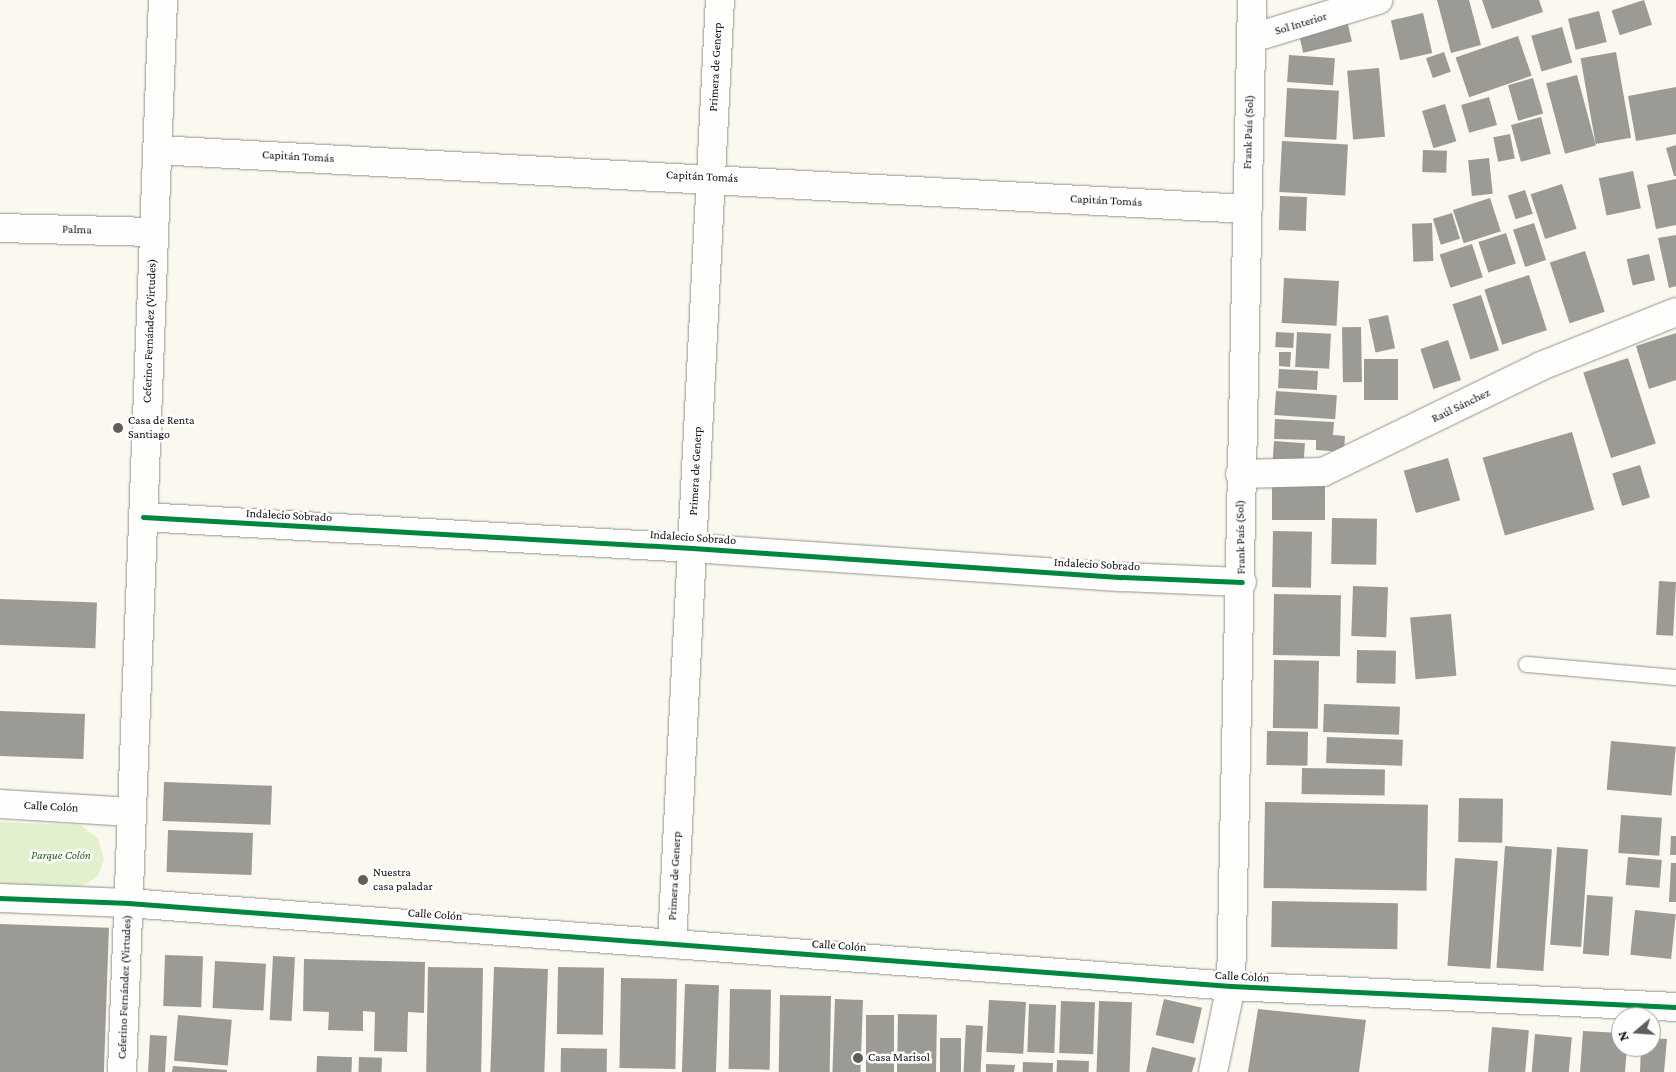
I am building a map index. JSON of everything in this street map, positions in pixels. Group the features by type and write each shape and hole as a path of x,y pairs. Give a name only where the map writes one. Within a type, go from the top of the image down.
{"street":[{"name":"Ceferino Fernández (Virtudes)","path":"122,1072 163,0"},
{"name":"Primera de Generp","path":"672,943 720,0"},
{"name":"Frank País (Sol)","path":"1213,1072 1231,986 1242,582 1240,474 1252,0"},
{"name":"Sol Interior","path":"1252,38 1378,0"},
{"name":"Capitán Tomás","path":"157,150 711,178 1247,209"},
{"name":"Palma","path":"0,228 154,232"},
{"name":"Raúl Sánchez","path":"1240,474 1323,472 1540,366 1676,312"},
{"name":"Indalecio Sobrado","path":"143,518 692,548 1122,578 1242,582"},
{"name":"Calle Colón","path":"0,804 131,812"},
{"name":"Calle Colón","path":"0,898 128,903 1231,986 1676,1007"}],"lane":[{"path":"1526,664 1676,677"}],"green space":[{"name":"Parque Colón","path":"0,822 81,825 98,839 104,859 98,876 78,889 0,884"}],"building":[{"path":"1437,0 1469,0 1481,45 1451,53"},
{"path":"1482,0 1539,0 1543,12 1492,29"},
{"path":"1644,0 1652,25 1620,35 1612,11"},
{"path":"1599,11 1607,42 1576,50 1568,19"},
{"path":"1423,13 1432,53 1400,60 1391,20"},
{"path":"1347,20 1352,41 1303,53 1298,31"},
{"path":"1562,27 1572,63 1541,71 1531,36"},
{"path":"1518,36 1532,76 1469,97 1456,57"},
{"path":"1444,52 1451,72 1433,78 1426,58"},
{"path":"1616,52 1631,138 1596,144 1581,58"},
{"path":"1289,55 1335,58 1333,85 1287,82"},
{"path":"1379,68 1385,137 1353,140 1347,71"},
{"path":"1577,75 1596,146 1565,154 1546,83"},
{"path":"1533,78 1543,114 1518,121 1508,85"},
{"path":"1676,87 1676,134 1636,141 1628,96"},
{"path":"1287,88 1339,91 1336,140 1284,137"},
{"path":"1489,97 1497,125 1469,133 1461,105"},
{"path":"1445,104 1456,141 1433,148 1422,111"},
{"path":"1541,117 1551,154 1521,162 1511,125"},
{"path":"1510,134 1515,159 1498,162 1493,137"},
{"path":"1282,141 1348,144 1345,195 1279,192"},
{"path":"1676,145 1676,176 1674,176 1666,148"},
{"path":"1423,150 1447,151 1446,173 1422,172"},
{"path":"1489,158 1493,194 1472,196 1468,160"},
{"path":"1633,171 1641,208 1607,215 1599,178"},
{"path":"1676,179 1676,225 1656,229 1647,185"},
{"path":"1562,184 1577,229 1545,239 1531,194"},
{"path":"1525,190 1533,214 1516,219 1508,196"},
{"path":"1280,196 1307,197 1306,231 1279,230"},
{"path":"1490,198 1501,231 1464,243 1453,210"},
{"path":"1452,213 1460,239 1441,245 1433,219"},
{"path":"1432,223 1433,261 1413,262 1412,224"},
{"path":"1534,223 1546,260 1525,267 1513,230"},
{"path":"1506,233 1516,263 1488,272 1478,242"},
{"path":"1676,235 1676,286 1669,288 1658,238"},
{"path":"1472,244 1483,277 1450,288 1440,255"},
{"path":"1585,251 1605,312 1570,323 1550,262"},
{"path":"1649,254 1655,280 1633,285 1627,259"},
{"path":"1529,275 1547,330 1502,345 1484,290"},
{"path":"1284,278 1339,281 1337,326 1282,323"},
{"path":"1481,295 1499,350 1470,359 1452,304"},
{"path":"1388,315 1395,348 1376,352 1368,319"},
{"path":"1342,327 1361,327 1362,382 1343,382"},
{"path":"1276,332 1294,333 1293,348 1275,347"},
{"path":"1297,332 1331,334 1329,369 1295,367"},
{"path":"1676,333 1676,380 1649,389 1636,346"},
{"path":"1448,340 1461,380 1433,389 1420,349"},
{"path":"1279,352 1291,352 1290,367 1279,366"},
{"path":"1628,358 1656,444 1611,458 1583,373"},
{"path":"1364,359 1398,359 1398,400 1364,400"},
{"path":"1279,369 1318,371 1317,390 1278,388"},
{"path":"1276,391 1337,395 1335,419 1274,415"},
{"path":"1275,419 1334,422 1333,435 1345,436 1344,452 1316,450 1316,440 1274,439"},
{"path":"1572,432 1594,510 1505,535 1483,458"},
{"path":"1274,441 1305,443 1303,468 1272,466"},
{"path":"1448,458 1460,500 1416,513 1404,471"},
{"path":"1640,465 1650,498 1622,506 1612,473"},
{"path":"1272,481 1325,481 1325,520 1272,520"},
{"path":"1332,518 1377,519 1376,565 1331,564"},
{"path":"1273,531 1312,532 1311,588 1272,587"},
{"path":"1659,581 1676,582 1673,636 1656,635"},
{"path":"1353,586 1388,587 1386,637 1351,636"},
{"path":"1274,594 1341,595 1340,656 1273,655"},
{"path":"0,599 97,602 95,648 0,645"},
{"path":"1451,614 1456,676 1416,679 1410,618"},
{"path":"1357,650 1396,651 1395,684 1356,683"},
{"path":"1274,660 1319,661 1318,729 1273,728"},
{"path":"1324,704 1400,707 1399,735 1323,732"},
{"path":"0,711 85,714 83,759 0,756"},
{"path":"1267,731 1308,732 1307,766 1266,765"},
{"path":"1327,737 1403,740 1402,766 1326,763"},
{"path":"1611,741 1676,747 1671,795 1607,790"},
{"path":"1302,768 1385,769 1385,795 1302,794"},
{"path":"164,782 272,786 271,825 163,821"},
{"path":"1459,798 1503,799 1502,843 1458,842"},
{"path":"1265,802 1428,805 1426,891 1263,888"},
{"path":"1621,815 1662,818 1659,856 1618,853"},
{"path":"168,830 253,833 251,875 167,872"},
{"path":"1671,836 1676,836 1676,855 1670,855"},
{"path":"1505,846 1552,849 1543,971 1496,968"},
{"path":"1557,847 1588,849 1581,947 1550,945"},
{"path":"1628,857 1662,860 1659,888 1626,885"},
{"path":"1455,858 1498,861 1490,969 1447,966"},
{"path":"1671,863 1676,863 1676,902 1669,902"},
{"path":"1587,895 1613,897 1609,956 1583,954"},
{"path":"1272,901 1398,903 1397,949 1271,947"},
{"path":"1635,910 1676,914 1671,959 1630,955"},
{"path":"0,924 109,928 104,1072 0,1072"},
{"path":"165,955 203,956 201,1007 163,1006"},
{"path":"273,956 295,957 292,1021 270,1020"},
{"path":"304,959 425,962 424,1013 408,1012 407,1052 374,1051 375,1012 363,1011 363,1031 328,1030 329,1012 303,1011"},
{"path":"215,961 266,964 263,1011 213,1008"},
{"path":"428,967 483,968 481,1072 426,1072"},
{"path":"494,967 548,969 544,1072 490,1072"},
{"path":"558,967 604,968 603,1035 557,1034"},
{"path":"621,978 677,979 675,1069 619,1068"},
{"path":"685,984 719,985 716,1072 682,1072"},
{"path":"730,989 771,990 770,1070 729,1069"},
{"path":"780,995 831,996 830,1072 779,1072"},
{"path":"835,999 863,1000 860,1072 832,1072"},
{"path":"1164,999 1202,1008 1194,1044 1156,1035"},
{"path":"989,1000 1026,1002 1023,1054 986,1052"},
{"path":"1061,1001 1095,1002 1093,1054 1059,1053"},
{"path":"1099,1001 1132,1002 1130,1072 1097,1072"},
{"path":"1029,1004 1056,1005 1054,1053 1027,1052"},
{"path":"1258,1009 1366,1020 1359,1072 1248,1072"},
{"path":"898,1014 937,1015 936,1072 897,1072"},
{"path":"178,1015 232,1020 228,1066 174,1061"},
{"path":"866,1015 894,1015 894,1072 866,1072"},
{"path":"966,1025 983,1026 981,1072 964,1072"},
{"path":"1492,1027 1529,1030 1525,1072 1488,1072"},
{"path":"1583,1031 1611,1032 1611,1057 1626,1057 1625,1072 1580,1072"},
{"path":"1535,1034 1572,1037 1569,1072 1532,1072"},
{"path":"150,1035 167,1036 165,1072 148,1072"},
{"path":"940,1038 961,1038 961,1072 940,1072"},
{"path":"1661,1039 1667,1039 1664,1072 1640,1072 1641,1057 1661,1057"},
{"path":"1152,1047 1196,1058 1192,1072 1146,1072"},
{"path":"561,1048 607,1049 607,1072 561,1072"},
{"path":"317,1056 352,1057 351,1072 316,1072"},
{"path":"359,1057 382,1058 381,1072 358,1072"},
{"path":"1057,1060 1089,1061 1089,1072 1057,1072"},
{"path":"1023,1062 1053,1063 1053,1072 1023,1072"},
{"path":"986,1064 1015,1065 1014,1072 986,1072"},
{"path":"173,1066 227,1070 227,1072 172,1072"}],"cycle path":[{"path":"143,517 692,548 1122,577 1242,582"},
{"path":"0,898 128,903 1231,986 1676,1007"}],"place":[{"name":"Casa de Renta Santiago","path":"118,428"},
{"name":"Nuestra casa paladar","path":"363,880"},
{"name":"Casa Marisol","path":"858,1058"}]}
